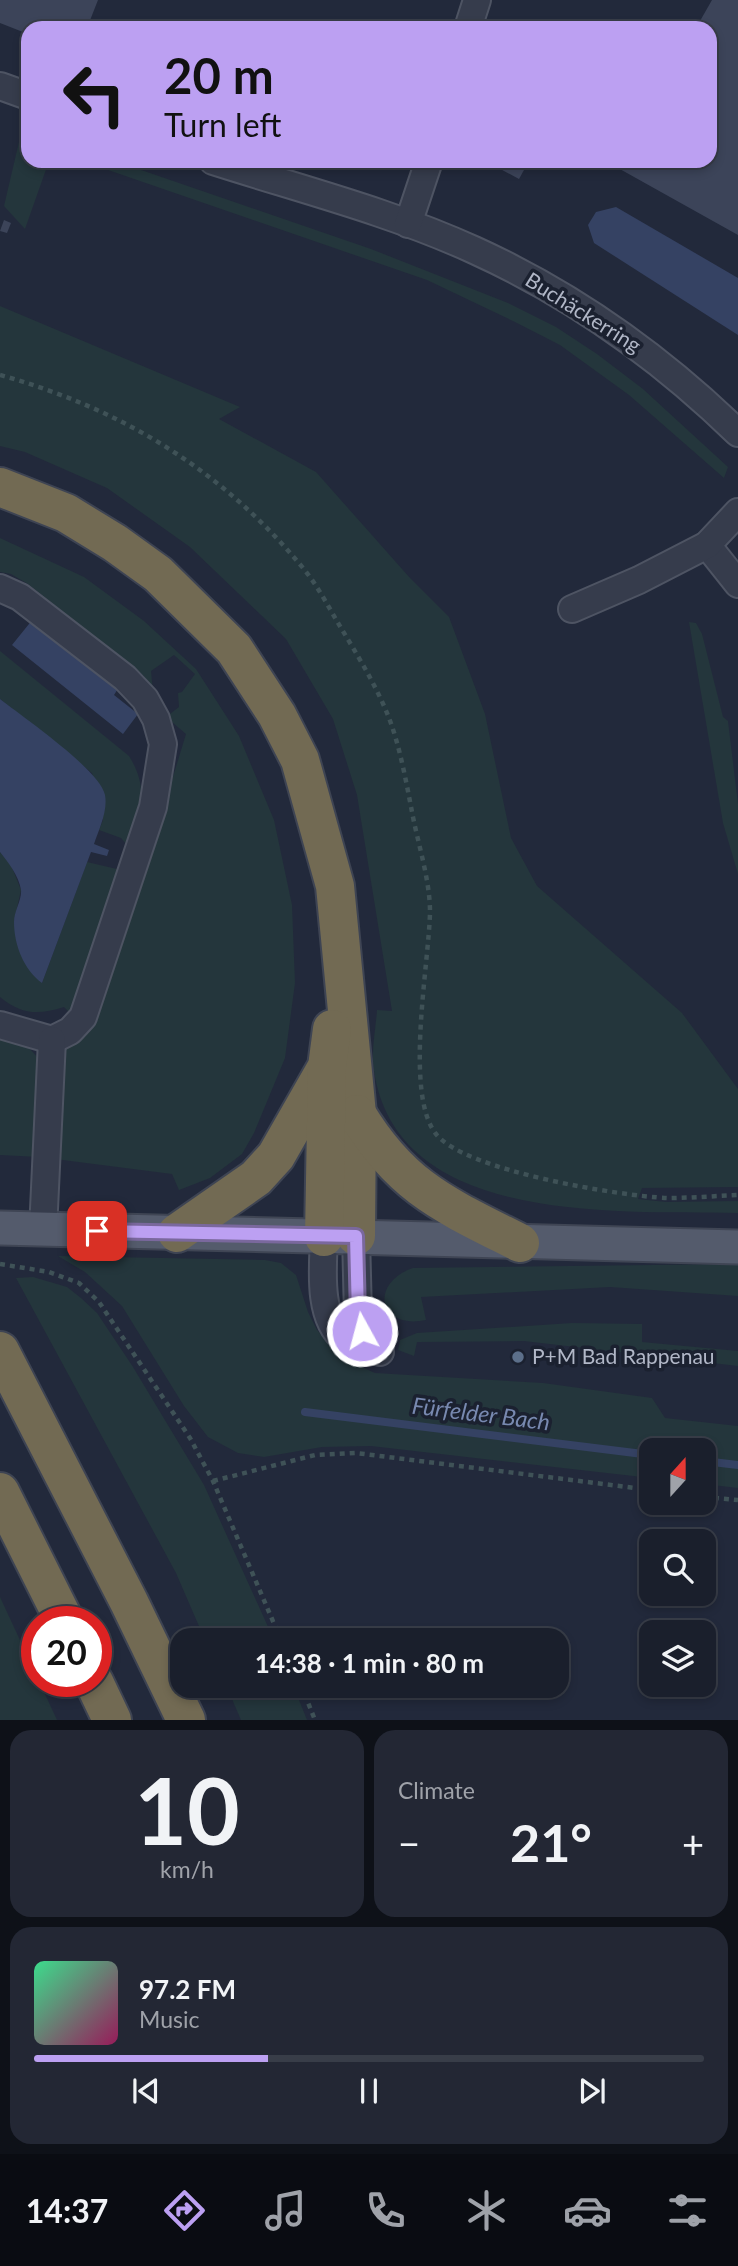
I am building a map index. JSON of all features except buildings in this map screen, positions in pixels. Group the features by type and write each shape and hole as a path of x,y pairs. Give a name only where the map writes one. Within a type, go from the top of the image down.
{"highway":[{"path":"0,486 66,513 116,542 158,574 234,649 277,715 300,760 335,886 357,1114 340,1236"},
{"path":"0,500 66,513"},
{"path":"340,1236 327,1067 342,958"},
{"path":"177,1233 256,1178 276,1156 327,1067"},
{"path":"357,1114 393,1166 418,1187 457,1212 520,1243"},
{"path":"0,1351 130,1602 186,1720"},
{"path":"0,1492 57,1606"},
{"path":"101,1697 112,1720"}],"main road":[{"path":"0,1228 738,1247"}],"street":[{"path":"470,21 477,0"},
{"path":"0,86 21,94"},
{"name":"Buchäckerring","path":"235,168 408,224 474,249 611,325 666,367 738,433"},
{"path":"408,224 427,168"},
{"path":"572,609 639,580 706,545 738,512"},
{"path":"706,545 738,584"},
{"path":"0,589 20,597 125,678 151,709 163,744 153,807 89,1004 70,1031 52,1040 0,1025"},
{"path":"43,1230 52,1040"},
{"path":"340,1236 326,1305 333,1326 344,1340 373,1349"}],"path":[{"path":"0,375 110,413 189,460 251,513 305,570 357,653 389,719 409,797 430,909 420,1077 424,1106 435,1133 453,1148 510,1170 566,1184 666,1198 738,1195"},
{"path":"0,1264 49,1272 79,1283 99,1301 190,1438 214,1481 276,1628"},
{"path":"214,1481 315,1455 356,1453 639,1488"},
{"path":"716,1498 738,1500"},
{"path":"306,1698 314,1720"}],"shaded area":[{"path":"21,133 21,168 47,168 25,229 4,206"},
{"path":"102,168 135,168 371,249 508,303 556,327 643,389 728,467 724,478 629,395 560,345 427,280"},
{"path":"0,306 240,407 219,419 316,472 410,578 449,617 485,714 511,838 537,886 682,1013 738,1089 738,1187 642,1188 638,1199 666,1202 738,1201 738,1213 633,1212 574,1208 517,1199 464,1182 420,1156 389,1117 373,1063 377,1010 392,1011 357,795 333,719 286,639 190,547 107,488 25,452 0,446"},
{"path":"0,538 84,577 144,621 196,669 239,736 274,820 292,905 295,983 285,1058 254,1133 242,1154 210,1178 179,1190 172,1174 55,1159 60,1063 158,826 186,734 166,717 179,707 178,693 182,692 195,674 174,655 151,671 153,692 144,676 28,584 11,574 0,572"},
{"path":"689,622 696,623 702,634 723,717 728,721 738,804 738,874 723,823"},
{"path":"0,651 129,756 139,779 141,800 128,846 121,838 99,830 103,820 92,773 0,699"},
{"path":"0,852 11,865 21,890 14,921 42,983 87,862 121,870 74,1008 69,1012 64,1007 30,1012 0,997"},
{"path":"0,1035 28,1047 40,1060 39,1157 0,1155"},
{"path":"58,1256 265,1260 281,1263 296,1275 317,1330 346,1360 375,1373 543,1383 652,1398 665,1418 738,1426 738,1488 716,1485 716,1438 639,1438 639,1477 371,1446 322,1447 264,1457 238,1453 208,1437 184,1406 122,1306 85,1272"},
{"path":"738,1264 738,1296 610,1287 421,1297 426,1320 410,1321 389,1312 385,1303 385,1294 390,1284 399,1275 413,1268"},
{"path":"33,1277 67,1287 97,1313 204,1485 269,1628 200,1628 176,1573 16,1278"},
{"path":"572,1323 642,1324 642,1342 738,1351 738,1366 524,1341 417,1342 414,1356 398,1350 400,1340 417,1333"},
{"path":"0,1597 21,1642 21,1697 46,1697 57,1720 0,1720"},
{"path":"232,1698 298,1698 307,1720 241,1720"}],"water":[{"path":"616,207 738,278 738,335 594,243 588,225 596,212"},
{"path":"33,619 119,687 114,695 138,714 123,734 12,645"},
{"path":"0,699 76,758 100,784 106,801 94,844 109,850 107,856 91,852 42,983 25,964 18,948 14,922 21,890 16,874 0,852"}],"waterway":[{"name":"Fürfelder Bach","path":"305,1412 639,1454"},
{"name":"Fürfelder Bach","path":"716,1462 738,1465"}],"place":[{"name":"P+M Bad Rappenau","path":"518,1357"}],"route":[{"path":"97,1231 356,1236 358,1315 362,1331"}]}
